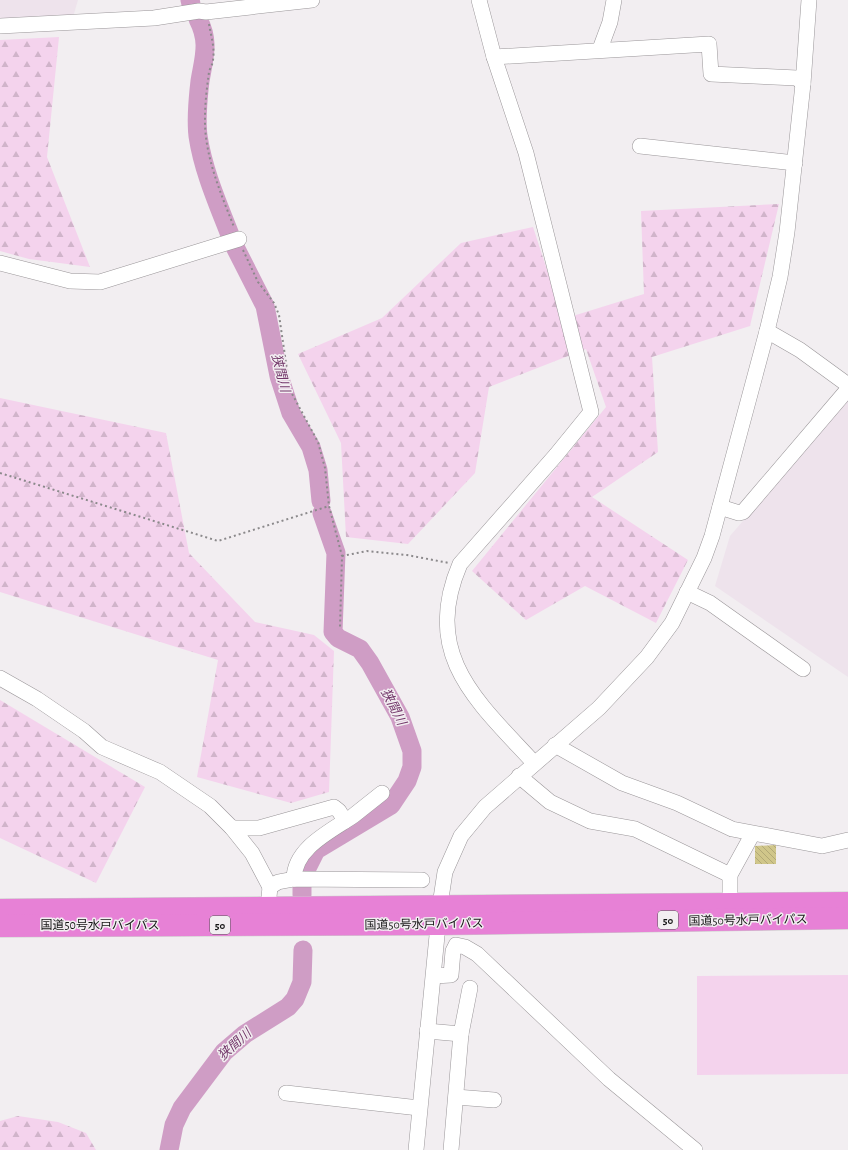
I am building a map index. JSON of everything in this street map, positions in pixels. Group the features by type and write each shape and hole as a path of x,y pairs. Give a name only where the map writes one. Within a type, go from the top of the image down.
{"highway":[{"name":"国道50号水戸バイパス","path":"0,910 269,897 440,915 848,918"},
{"name":"国道50号水戸バイパス","path":"0,926 440,915 730,904 848,903"}],"street":[{"path":"0,26 154,18 199,11 206,12 312,0"},
{"path":"479,0 494,57 526,153 591,412 556,455 460,564 451,585 447,607 447,634 457,667 466,686 475,699 534,763"},
{"path":"600,49 610,22 614,0"},
{"path":"416,1150 427,1030 445,872 461,836 485,807 599,708 647,657 672,623 704,558 720,507 780,277 787,232 803,84 808,0"},
{"path":"494,57 600,49 710,44 712,74 797,78 803,84"},
{"path":"640,146 795,163"},
{"path":"0,263 70,281 100,282 239,239"},
{"path":"767,331 800,350 848,385"},
{"path":"720,507 739,513 747,508 848,389"},
{"path":"688,592 710,603 803,670"},
{"path":"0,678 37,699 84,732 102,747 160,772 210,806 232,828 252,853 269,897"},
{"path":"555,745 622,783 677,803 732,830 822,846 848,840"},
{"path":"519,776 550,802 590,821 635,829 730,875"},
{"path":"294,879 294,870 302,855 314,841 345,821 382,793"},
{"path":"232,828 259,828 334,807 345,821"},
{"path":"730,904 730,875 752,834"},
{"path":"269,897 278,882 294,879 422,880"},
{"path":"434,976 451,975 453,951 456,945 465,947 477,954 609,1079 694,1150"},
{"path":"451,1150 461,1034 470,988"},
{"path":"427,1030 461,1034"},
{"path":"286,1093 419,1108"},
{"path":"456,1097 494,1100"}],"path":[{"path":"206,12 214,46 214,61 210,70 205,112 206,137 215,174 239,239 258,282 274,303 279,315 290,390 318,442 325,468 329,506 342,556 340,628"},
{"path":"0,473 218,541 329,506"},
{"path":"342,556 367,551 460,564"}],"shaded area":[{"path":"0,0 78,0 73,17 0,18"},
{"path":"848,399 848,677 715,586 730,536"}],"green space":[{"path":"59,37 47,157 90,267 29,259 0,251 0,40"},
{"path":"779,204 750,326 652,357 658,452 592,497 688,560 656,623 585,586 526,620 472,571 606,407 586,349 489,387 475,473 408,544 346,537 341,443 298,354 382,318 461,243 533,227 563,319 644,294 641,211"},
{"path":"0,398 166,433 189,553 255,622 314,635 334,651 329,792 291,803 197,777 218,660 0,592"},
{"path":"0,700 145,787 96,883 0,838"},
{"path":"848,975 848,1074 697,1075 697,976"},
{"path":"18,1116 58,1122 86,1133 96,1150 0,1150 0,1121"}],"building":[{"path":"776,845 776,864 755,864 755,846"}],"waterway":[{"name":"狭間川","path":"190,0 191,4"},
{"name":"狭間川","path":"198,19 202,27 205,42 198,101 198,136 207,174 230,235"},
{"name":"狭間川","path":"234,245 265,306 279,376 291,413 311,447 318,470 321,501"},
{"name":"狭間川","path":"304,874 316,850 391,805 407,781 412,767 412,751 400,717 370,663 360,649 338,638 333,632 336,553 322,513"},
{"name":"狭間川","path":"302,882 302,895"},
{"name":"狭間川","path":"169,1150 174,1125 182,1108 224,1052 245,1034 288,1007 295,999 302,982 303,950"}]}
